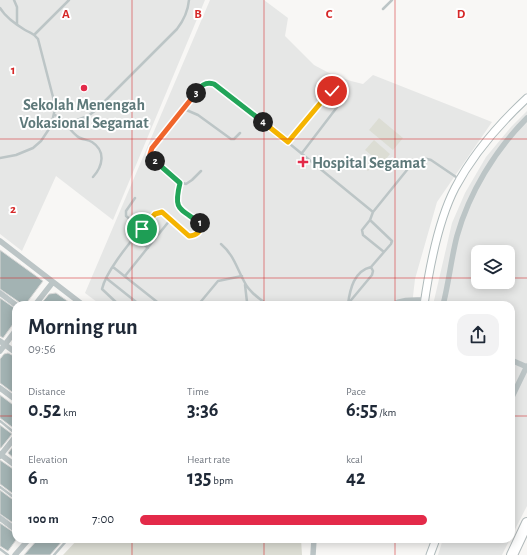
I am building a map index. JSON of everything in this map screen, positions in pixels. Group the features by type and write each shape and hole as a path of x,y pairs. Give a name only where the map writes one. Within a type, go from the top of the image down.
{"highway":[{"path":"512,555 527,523"}],"street":[{"path":"424,301 444,218 448,205 460,180 495,130 527,98"},
{"path":"444,301 457,236 462,219 494,160 513,133 527,118"},
{"path":"0,242 78,301"},
{"path":"38,301 53,282"},
{"path":"0,293 12,302"},
{"path":"0,351 2,343 12,334"},
{"path":"2,343 12,350"},
{"path":"515,362 527,367 515,391"},
{"path":"0,388 12,397"},
{"path":"12,440 0,455 12,463"},
{"path":"0,518 12,527"},
{"path":"15,555 26,543"},
{"path":"313,555 314,543"},
{"path":"430,555 434,543"}],"lane":[{"path":"14,0 17,7 17,25"},
{"path":"34,34 69,0"},
{"path":"66,124 88,116 139,68 180,25 187,10 189,0"},
{"path":"383,9 392,0"},
{"path":"0,8 10,20 34,34 38,39 53,97 54,115 51,126 46,134 33,148 16,155 0,158"},
{"path":"201,171 186,184 180,183 154,160 150,154 152,148 205,83 210,82 288,142 373,212"},
{"path":"288,142 328,94 334,90 339,92 342,97 341,102 302,154"},
{"path":"184,109 198,115 231,139 234,139 240,133"},
{"path":"54,115 66,124 78,137 92,142 100,152 101,166 93,177"},
{"path":"384,252 363,235 362,230 370,220 373,212 411,165 421,158 431,160 460,180"},
{"path":"115,301 102,289 106,278 142,229 155,214 162,212 189,236 196,235 200,232 202,225 182,210 178,205 176,197 180,183"},
{"path":"135,198 126,211 126,216 142,229"},
{"path":"125,276 170,220"},
{"path":"348,301 353,281 363,271 371,267 392,241 370,220"},
{"path":"136,237 148,248"},
{"path":"221,244 227,249 234,259 242,276 245,284 247,301"},
{"path":"113,267 156,301"},
{"path":"350,301 372,275 373,270 371,267"},
{"path":"201,301 218,281 242,276"},
{"path":"106,278 135,301"},
{"path":"245,284 263,301"},
{"path":"0,422 12,432"},
{"path":"0,487 12,496"},
{"path":"54,555 64,543"},
{"path":"0,549 8,555"}],"shaded area":[{"name":"Sekolah Menengah Vokasional Segamat","path":"0,0 205,0 113,220 56,176 22,251 0,234"},
{"name":"Hospital Segamat","path":"210,0 264,0 288,18 285,36 314,65 331,74 363,84 373,75 492,122 437,202 415,279 412,301 96,301 85,293"},
{"path":"527,111 527,506 515,529 515,301 434,301 452,223 465,193 486,157 511,127"},
{"path":"379,118 403,138 393,150 369,130"},
{"path":"374,140 390,154 382,164 365,150"},
{"path":"363,155 374,164 368,171 357,162"},
{"path":"74,543 301,543 302,555 63,555"},
{"path":"442,543 508,543 502,555 438,555"}],"building":[{"path":"0,250 43,281 28,301 18,301 0,289"},
{"path":"56,293 67,301 43,301 49,294"},
{"path":"0,298 12,306 12,326 3,338 0,336"},
{"path":"8,353 12,355 12,392 0,383 0,359 4,354"},
{"path":"0,395 12,404 12,427 0,418"},
{"path":"0,425 12,434 1,448 0,448"},
{"path":"12,448 12,456 8,453"},
{"path":"0,460 12,468 12,493 0,484"},
{"path":"0,490 12,499 12,522 0,514"},
{"path":"0,523 12,531 12,543 14,543 8,551 0,546"},
{"path":"34,543 60,543 50,555 24,555"}],"place":[{"name":"Sekolah Menengah Vokasional Segamat","path":"84,88"},
{"name":"Hospital Segamat","path":"303,162"}],"route":[{"path":"142,229 149,219 155,214 162,212 189,236 196,235 200,232 202,225 200,222 182,210 178,205 176,197 180,183 154,160 150,154 152,148 201,86 205,83 210,82 219,86 288,142 332,91"}]}
